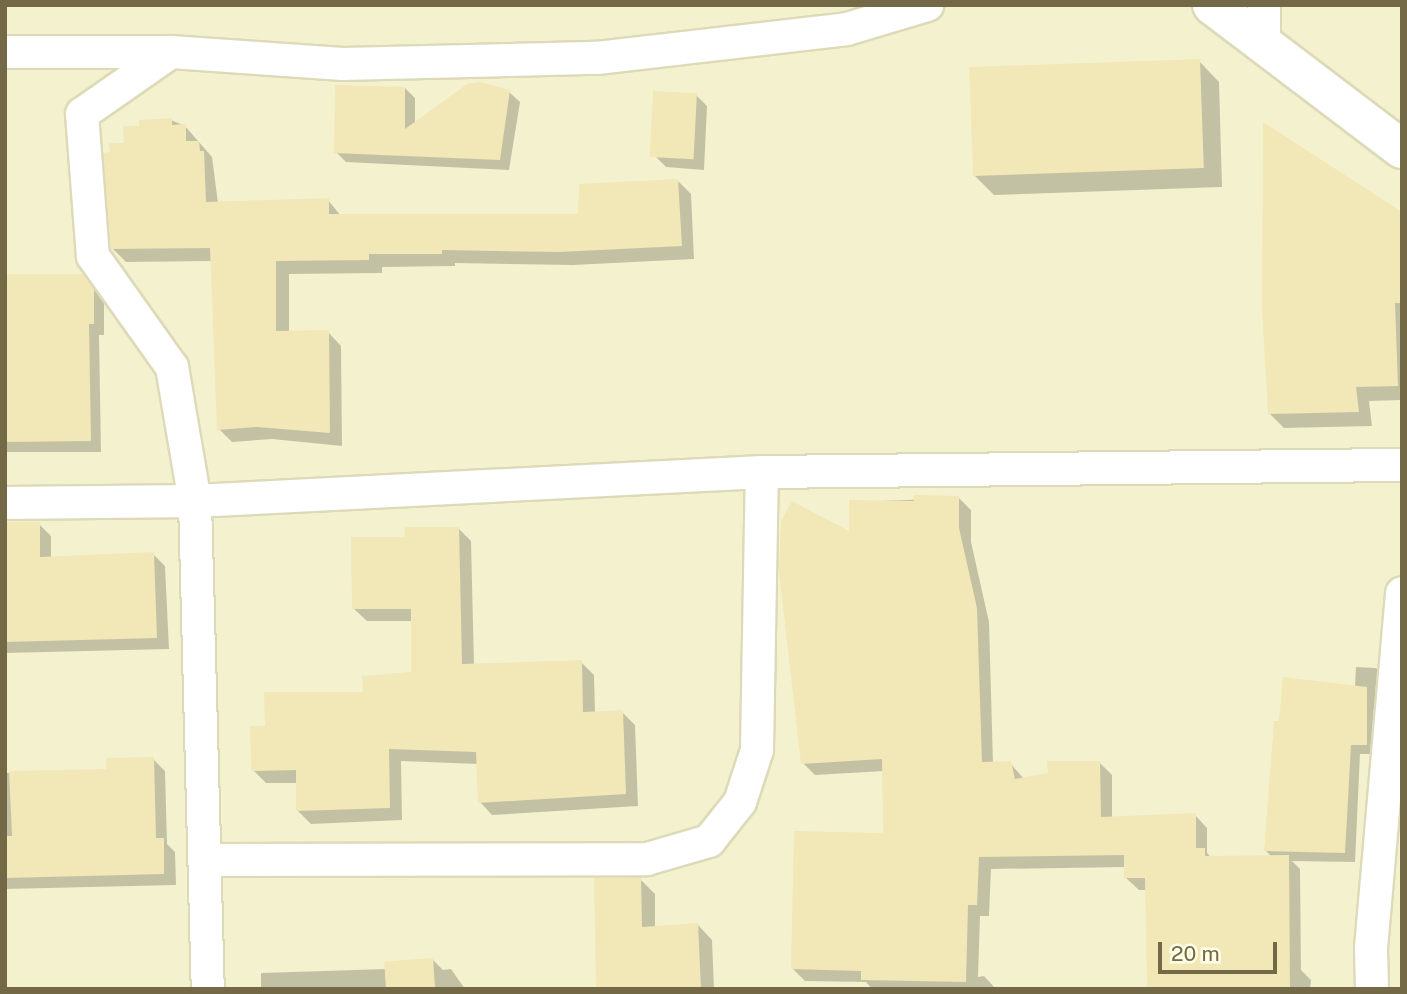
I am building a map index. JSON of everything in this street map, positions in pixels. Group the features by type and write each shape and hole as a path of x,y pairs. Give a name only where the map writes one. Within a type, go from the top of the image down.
{"street":[{"path":"5,52 171,52 343,64 597,58 847,29 928,5"},
{"path":"1212,5 1402,149"},
{"path":"1264,5 1264,44"},
{"path":"171,52 82,114 93,256 172,367 195,501 208,989"},
{"path":"5,503 195,501 762,472 1402,465"},
{"path":"205,860 647,859 709,841 740,802 757,750 762,472"},
{"path":"1372,989 1371,948 1402,593"}],"shaded area":[{"path":"5,5 1402,5 1402,989 5,989"}],"building":[{"path":"1200,59 1204,168 973,176 969,67"},
{"path":"480,82 510,90 500,160 334,153 335,85 405,87 405,129 467,84"},
{"path":"653,91 697,93 693,159 650,157"},
{"path":"172,118 172,125 186,124 186,141 199,141 200,151 204,151 206,202 329,198 329,214 578,214 579,184 678,179 682,246 559,252 442,250 442,254 369,254 369,260 276,261 276,331 329,330 330,433 257,427 217,430 210,248 111,249 103,153 110,152 109,143 124,143 123,126 139,126 139,120"},
{"path":"1263,122 1402,212 1402,303 1395,303 1398,386 1356,387 1359,412 1268,414 1262,308"},
{"path":"5,274 83,274 94,289 94,324 89,324 91,441 5,442"},
{"path":"914,495 959,496 959,528 977,608 982,762 1011,761 1015,779 1048,773 1047,761 1100,761 1101,817 1196,813 1196,848 1205,848 1205,856 1289,855 1290,989 1147,989 1145,878 1124,878 1124,855 979,857 977,905 968,905 966,982 861,980 861,971 791,969 794,831 883,833 882,759 801,764 779,572 781,521 792,501 849,531 849,500 914,501"},
{"path":"5,522 40,522 40,557 154,552 157,638 5,642"},
{"path":"405,527 459,527 462,664 582,660 583,712 623,710 626,794 478,803 476,752 389,749 390,808 296,811 296,770 251,771 250,726 265,726 264,692 363,692 362,676 411,672 411,609 352,609 351,537 405,537"},
{"path":"1283,677 1367,687 1367,745 1351,745 1345,853 1264,851 1274,721 1279,721"},
{"path":"154,757 156,838 164,838 164,874 5,878 5,836 12,836 9,771 106,769 106,758"},
{"path":"641,877 642,927 698,923 701,989 596,989 594,878"},
{"path":"433,958 435,989 386,989 384,961"}]}
